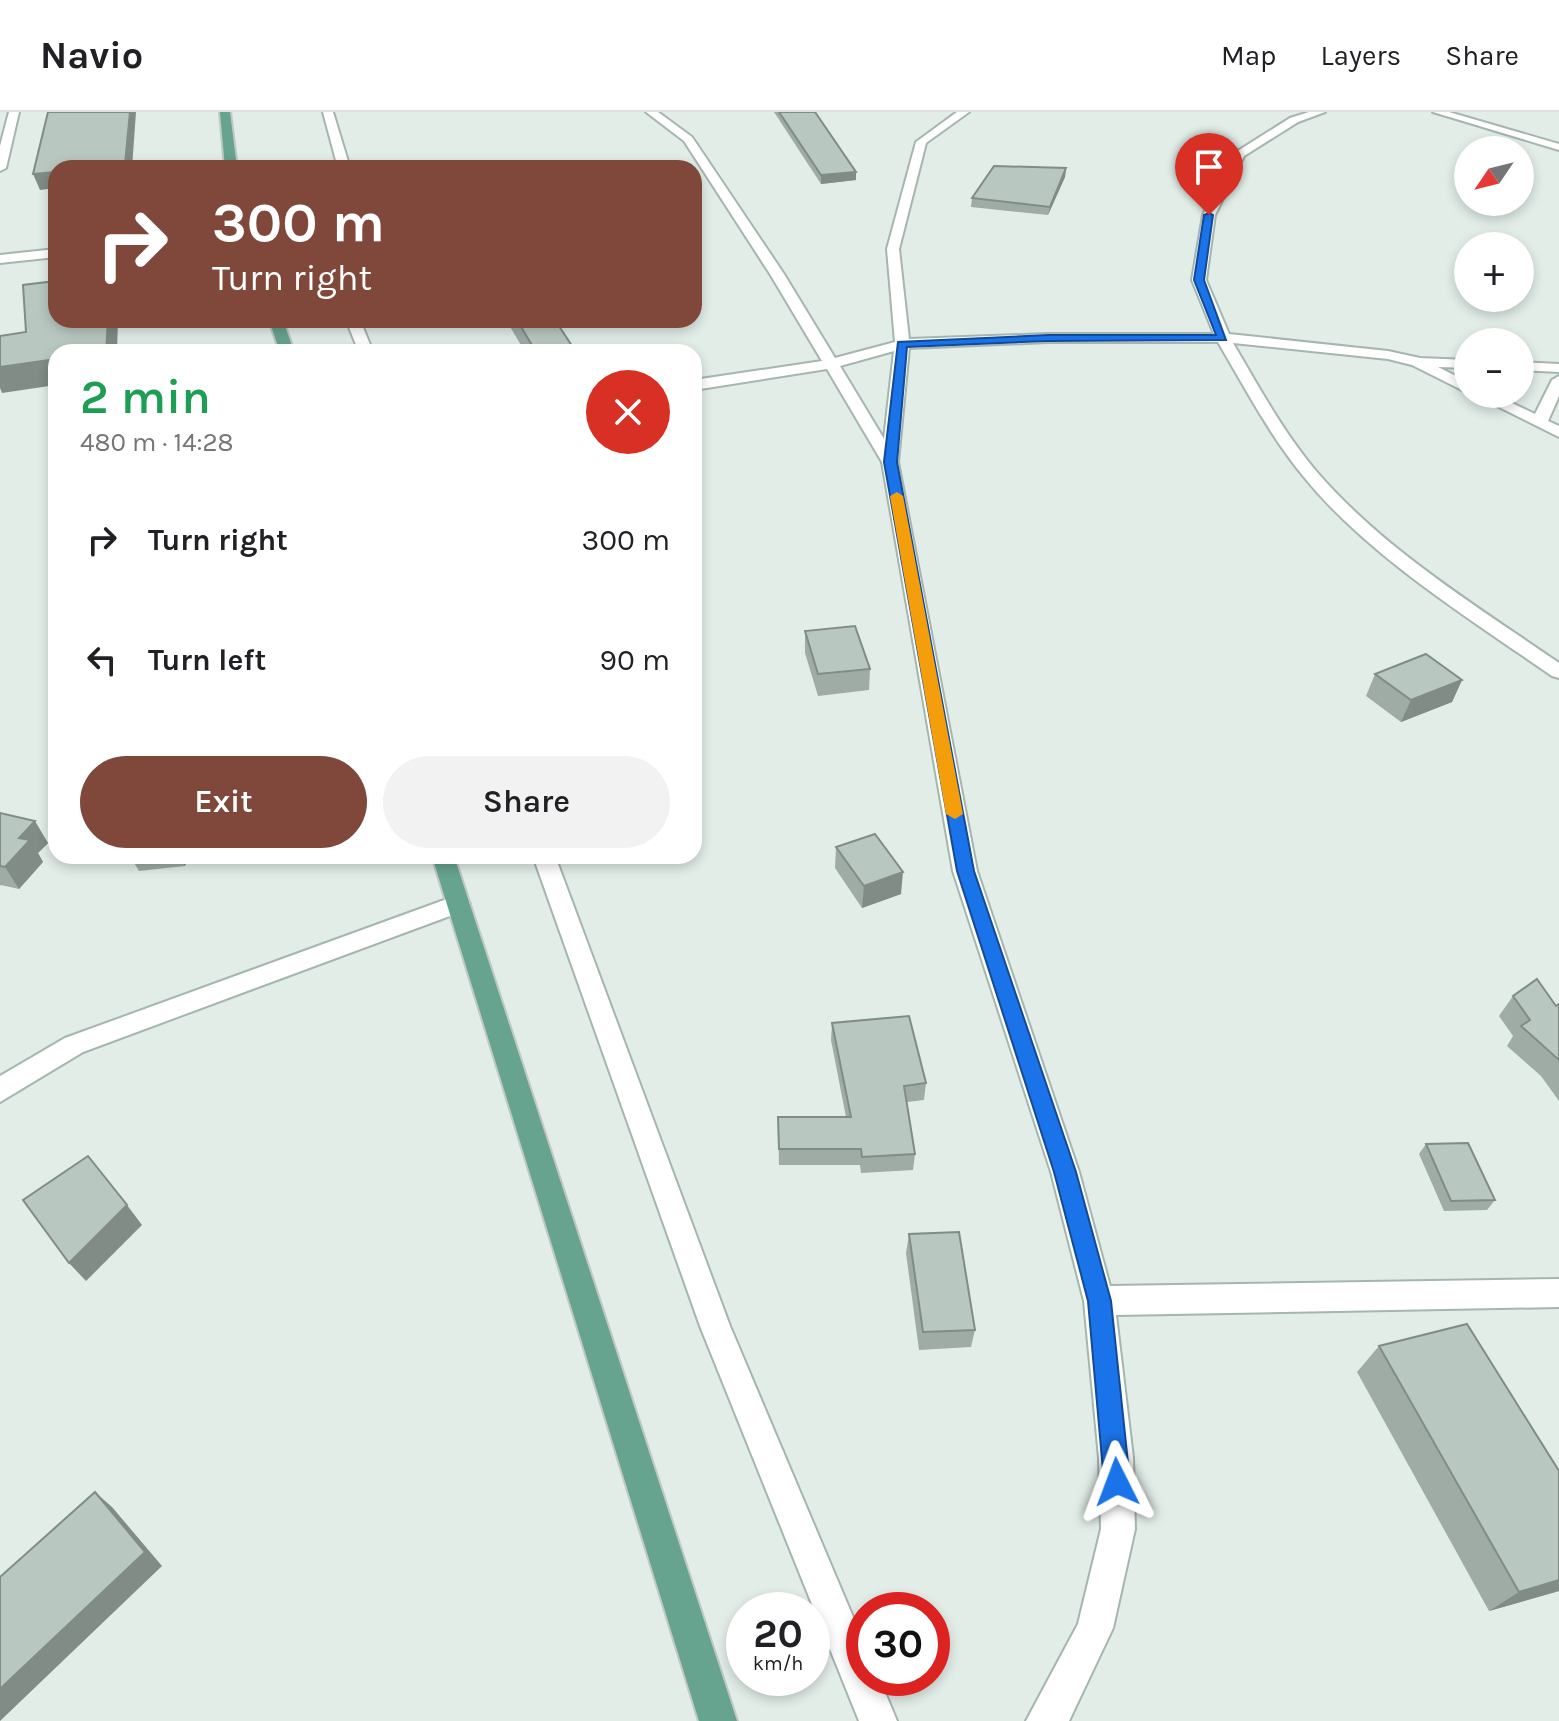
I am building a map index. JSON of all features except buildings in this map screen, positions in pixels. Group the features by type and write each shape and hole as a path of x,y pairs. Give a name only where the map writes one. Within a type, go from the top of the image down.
{"main road":[{"path":"225,112 230,160"},
{"path":"446,864 718,1721"}],"street":[{"path":"0,168 14,112"},
{"path":"328,112 342,160"},
{"path":"651,112 688,139 702,160"},
{"path":"964,112 921,142 893,249 902,344 890,462 965,871 1065,1172 1099,1301 1116,1458 1118,1529 1095,1628 1055,1709 1045,1721"},
{"path":"1320,112 1294,120 1239,154 1209,215 1199,280 1223,338 1273,423 1301,462 1357,523 1509,639 1559,672"},
{"path":"1438,112 1559,147"},
{"path":"702,160 777,274 890,462"},
{"path":"0,259 48,254"},
{"path":"702,384 830,364 902,344 1048,338 1223,338 1333,347 1417,362 1454,363"},
{"path":"1417,362 1454,381"},
{"path":"1534,367 1559,368"},
{"path":"1540,421 1559,380"},
{"path":"1512,408 1559,432"},
{"path":"547,864 715,1326 878,1721"},
{"path":"0,1091 28,1070 74,1045 458,904"},
{"path":"1099,1301 1559,1293"}],"slow traffic":[{"path":"897,496 955,814"}],"route":[{"path":"1117,1482 1099,1301 1065,1172 965,871 890,462 902,344 1048,338 1223,338 1199,280 1209,215"}]}
